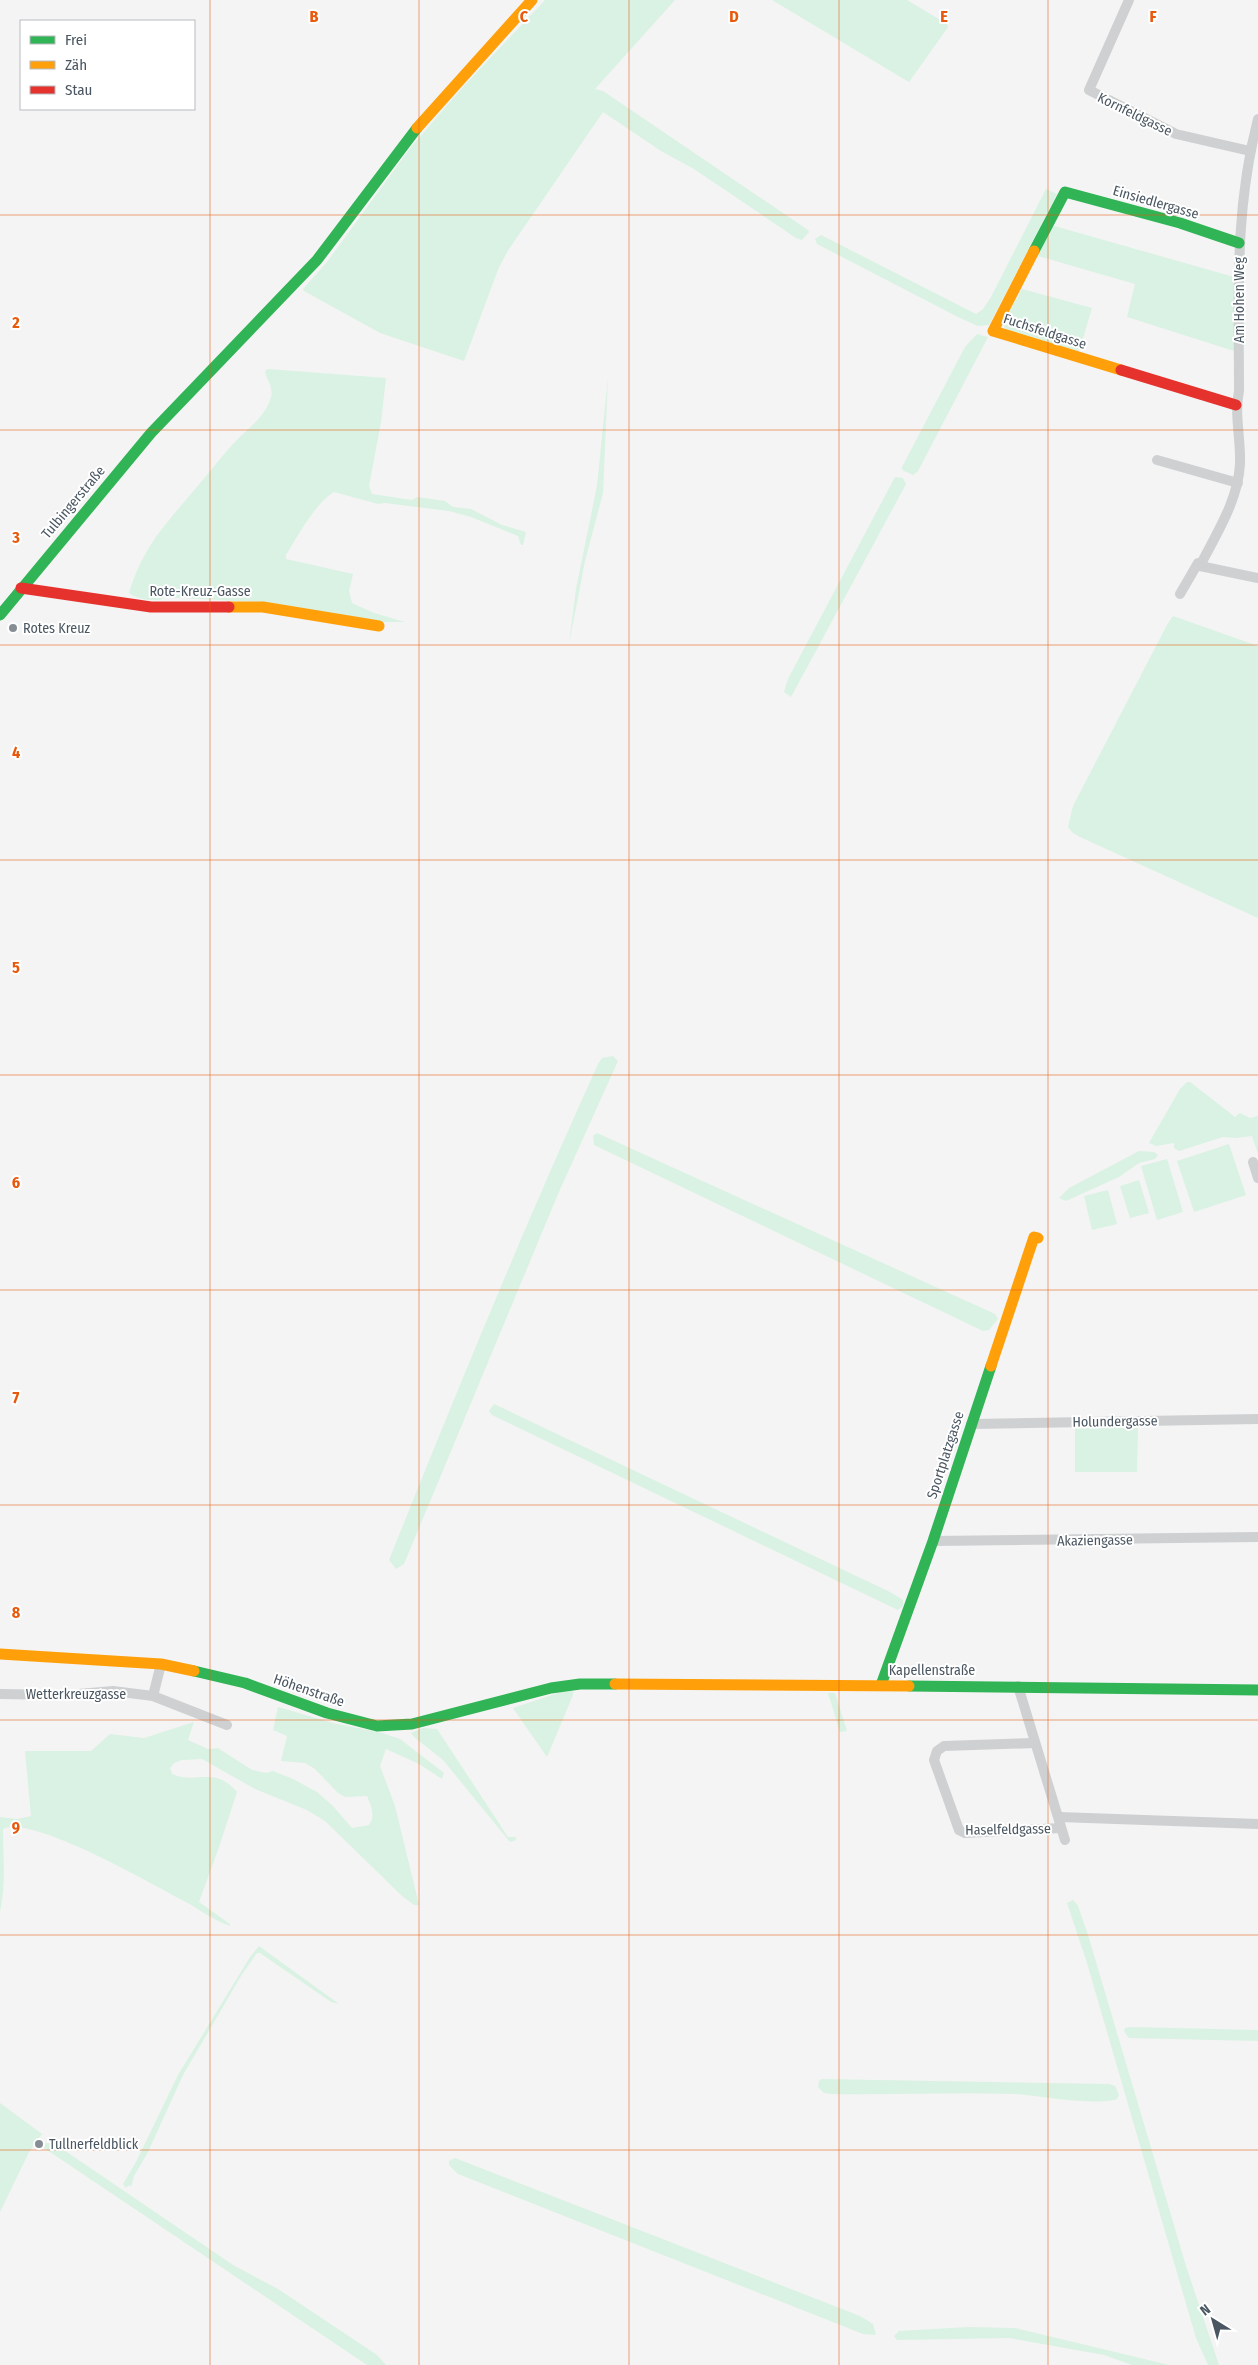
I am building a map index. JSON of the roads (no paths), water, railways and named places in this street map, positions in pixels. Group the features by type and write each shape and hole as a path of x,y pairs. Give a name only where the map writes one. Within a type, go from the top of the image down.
{"street":[{"name":"Tulbingerstraße","path":"0,615 151,433 317,260 410,136 532,0"},
{"name":"Kornfeldgasse","path":"1130,0 1089,90 1176,134 1250,150"},
{"name":"Am Hohen Weg","path":"1180,594 1198,564 1200,566 1234,497 1238,482 1240,462 1236,405 1239,391 1239,243 1243,187 1258,119"},
{"name":"Einsiedlergasse","path":"1065,192 1180,223 1239,243"},
{"name":"Fuchsfeldgasse","path":"1065,192 993,331 1236,405"},
{"path":"1157,460 1238,482"},
{"path":"1200,566 1258,578"},
{"name":"Rote-Kreuz-Gasse","path":"21,588 151,607 264,607 380,626"},
{"path":"1253,1162 1258,1178"},
{"name":"Sportplatzgasse","path":"881,1685 933,1542 1034,1237 1038,1238"},
{"name":"Holundergasse","path":"971,1424 1258,1419"},
{"name":"Akaziengasse","path":"933,1542 1258,1537"},
{"name":"Höhenstraße","path":"0,1654 161,1664 245,1683 327,1713 377,1726 412,1724 552,1688 606,1683"},
{"path":"153,1696 161,1664"},
{"name":"Kapellenstraße","path":"606,1683 1258,1690"},
{"name":"Haselfeldgasse","path":"1018,1686 1065,1840"},
{"name":"Wetterkreuzgasse","path":"0,1694 67,1695 112,1691 153,1696 227,1725"},
{"name":"Haselfeldgasse","path":"1035,1743 944,1746 937,1751 934,1760 959,1830 965,1833 1061,1828"},
{"name":"Haselfeldgasse","path":"1059,1817 1258,1824"}],"place":[{"name":"Rotes Kreuz","path":"13,628"},
{"name":"Tullnerfeldblick","path":"39,2144"}]}
